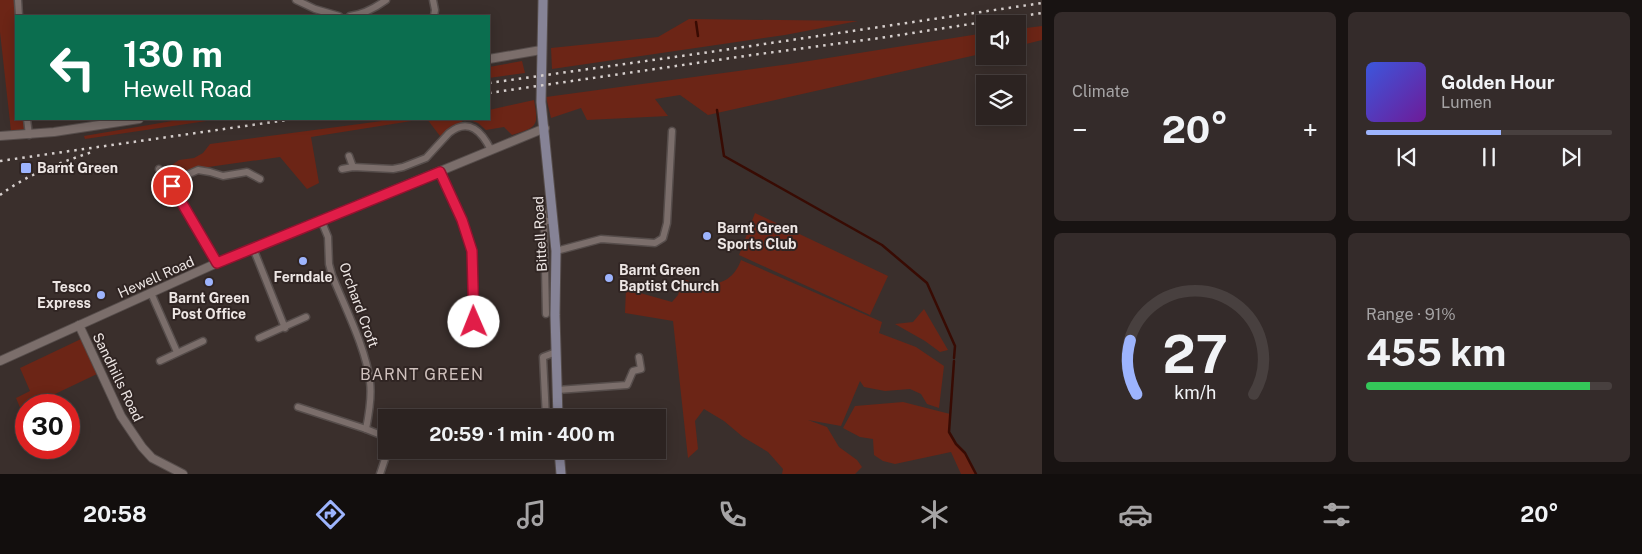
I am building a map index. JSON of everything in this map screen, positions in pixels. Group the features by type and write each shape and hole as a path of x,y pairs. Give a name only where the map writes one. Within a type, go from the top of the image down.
{"main road":[{"name":"Bittell Road","path":"543,0 541,102 556,251 551,290 556,352 558,409"},
{"path":"560,459 561,474"}],"street":[{"path":"18,0 19,15"},
{"path":"296,0 315,9 336,15"},
{"path":"356,15 379,6 386,0"},
{"path":"432,0 435,10 434,15"},
{"path":"490,59 542,50"},
{"path":"27,120 29,135"},
{"path":"0,136 29,135 132,120"},
{"path":"342,169 353,167 393,169 403,166 426,158 453,130 463,127 471,127 481,133 490,150"},
{"name":"Hewell Road","path":"0,361 217,263 545,128"},
{"path":"556,251 601,239 655,242 663,238 667,223 672,131"},
{"path":"349,156 353,167"},
{"path":"159,168 172,186 217,263"},
{"path":"172,186 198,170 223,176 247,172 260,179"},
{"path":"440,172 462,220 472,251 474,322 470,328"},
{"path":"543,210 551,290 546,314"},
{"name":"Orchard Croft","path":"322,220 328,237 329,264 332,275 366,361 370,384 369,413 366,429"},
{"path":"544,221 554,221"},
{"path":"253,248 285,328"},
{"path":"151,293 177,352"},
{"path":"259,338 306,317"},
{"name":"Sandhills Road","path":"79,324 121,416 142,447 152,458 183,474"},
{"path":"160,361 203,341"},
{"path":"546,409 544,357 556,352"},
{"path":"557,390 627,385 632,371 641,369 639,358"},
{"path":"298,407 378,434"},
{"path":"380,474 385,459"}],"shaded area":[{"path":"0,0 14,0 15,120 25,120 26,129 11,131 0,32"},
{"path":"689,19 858,21 785,35 552,69 551,48 658,37"},
{"path":"1042,26 1042,40 1026,44 1026,28"},
{"path":"976,34 976,55 708,115 680,95 655,99 668,116 587,120 581,108 551,118 546,97 790,64"},
{"path":"522,61 525,73 490,78 490,67"},
{"path":"534,100 536,121 531,128 512,135 504,127 486,130 478,123 470,120 490,120 490,110"},
{"path":"178,120 213,120 85,139 84,136"},
{"path":"390,120 418,120 311,137 319,183 307,189 280,157 194,169 172,182 166,172 172,165 179,160 194,158 203,153 210,144"},
{"path":"428,120 464,120 440,136"},
{"path":"755,213 888,276 870,315 739,255"},
{"path":"741,260 882,322 879,333 916,347 944,366 939,408 927,404 921,394 910,389 885,391 864,387 860,381 841,426 808,420 827,427 839,447 857,460 862,467 855,474 782,474 783,469 768,452 704,409 695,421 698,449 688,458 673,321 625,313 626,289 672,302 678,295 683,279 709,284 717,283 731,276"},
{"path":"924,309 948,350 940,352 895,324 913,322"},
{"path":"81,339 97,374 55,394 24,394 30,391 20,368"},
{"path":"903,402 950,414 949,432 956,444 965,453 976,474 961,474 951,452 895,464 883,461 874,455 873,439 860,437 843,428 855,406"}],"waterway":[{"path":"696,22 698,36"},
{"path":"717,110 724,156 882,245 927,283 955,346 954,358"},
{"path":"954,361 949,432 956,444 965,453 976,474"}],"railway":[{"path":"490,83 1042,3"},
{"path":"490,93 880,38 1042,13"},
{"path":"0,161 287,120"},
{"path":"0,195 33,175 92,152"}],"place":[{"name":"Barnt Green","path":"26,168"},
{"name":"Barnt Green Sports Club","path":"707,236"},
{"name":"Ferndale","path":"303,261"},
{"name":"Barnt Green Baptist Church","path":"609,278"},
{"name":"Barnt Green Post Office","path":"209,282"},
{"name":"Tesco Express","path":"101,295"}],"district":[{"name":"BARNT GREEN","path":"422,374"}],"route":[{"path":"172,186 217,263 440,172 462,220 472,251 474,322"}]}
